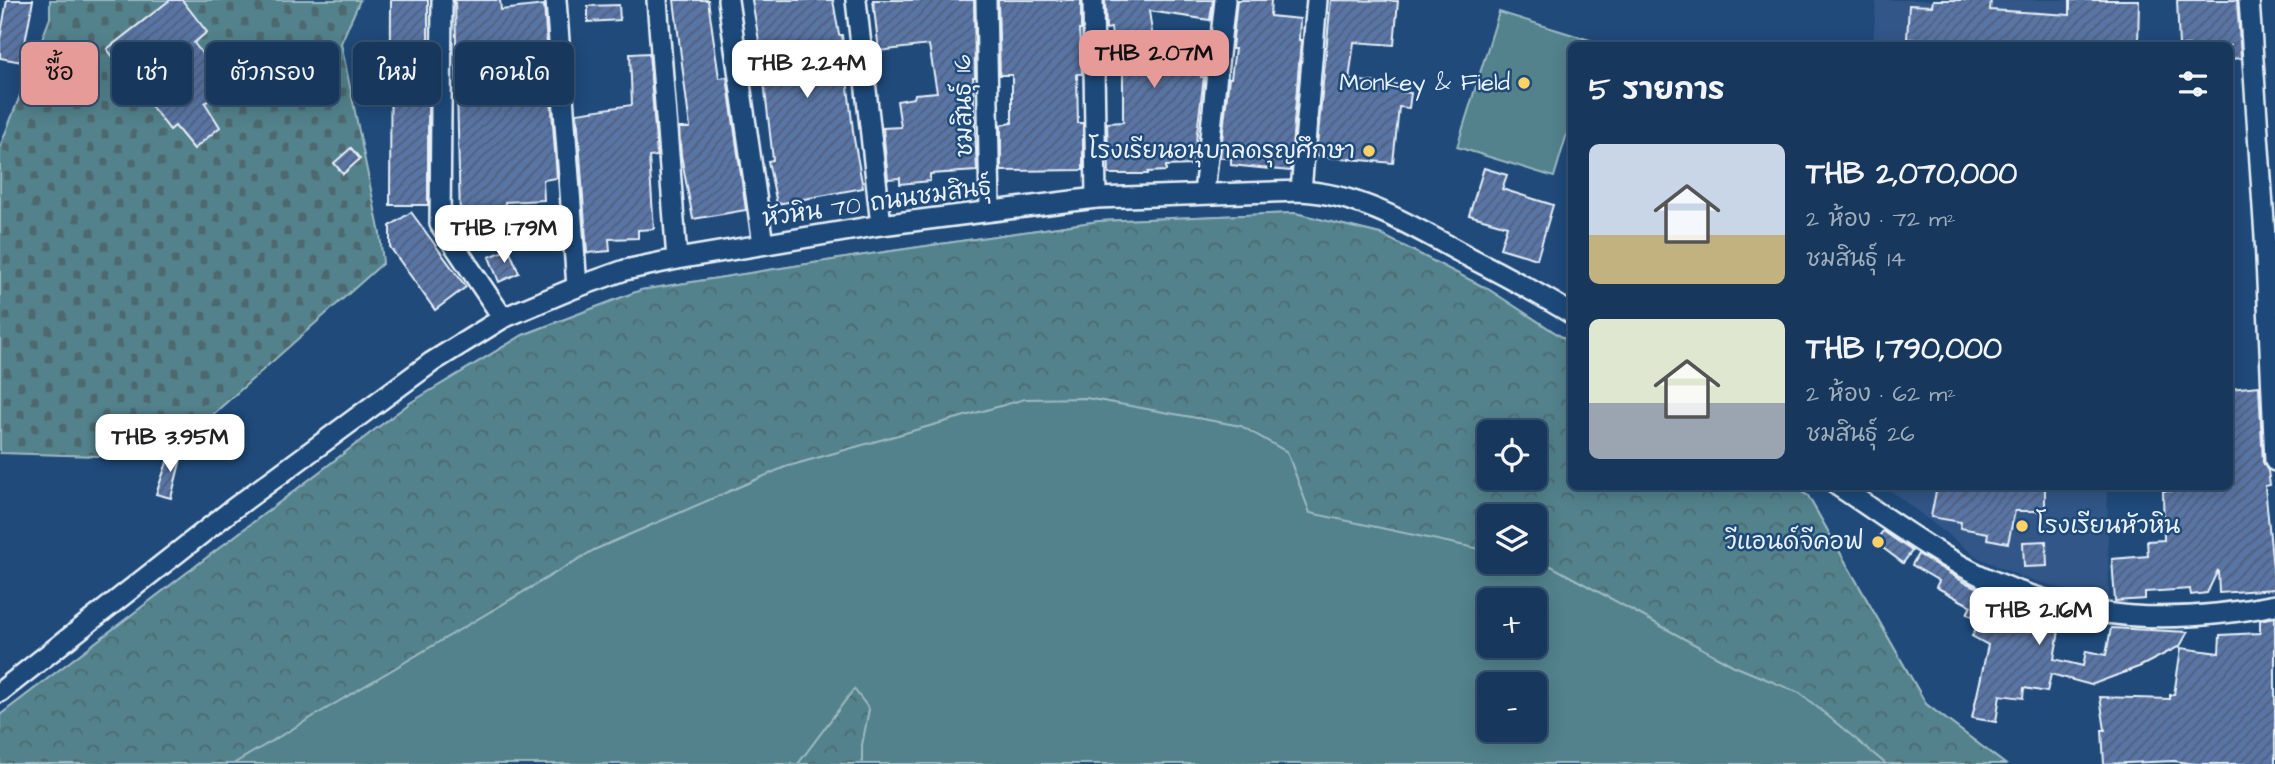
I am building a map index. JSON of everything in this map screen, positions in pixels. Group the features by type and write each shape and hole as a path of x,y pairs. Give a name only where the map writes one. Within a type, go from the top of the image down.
{"street":[{"path":"442,0 440,224 503,318"},
{"path":"556,0 577,286"},
{"path":"657,0 677,258"},
{"path":"728,0 762,244"},
{"path":"856,0 881,225"},
{"name":"ชมสินธุ์ 16","path":"986,0 990,211"},
{"path":"1093,0 1096,198"},
{"path":"1204,193 1225,0"},
{"path":"1301,191 1317,0"},
{"path":"2249,0 2265,237 2275,461"},
{"name":"หัวหิน 70 ถนนชมสินธุ์","path":"0,692 233,509 432,362 503,318 577,286 625,270 677,258 881,225 1096,198 1301,191 1346,199 1402,220 1534,290 1568,311"},
{"path":"1844,490 1929,546 1987,579 2040,599 2090,612 2163,617 2239,612 2275,605"}],"shaded area":[{"path":"1876,0 2105,0 2103,42 1873,42"},
{"name":"โรงเรียนหัวหิน","path":"1890,490 2107,490 2109,602 2022,577 1977,557"}],"green space":[{"path":"50,0 360,0 341,43 380,234 383,263 164,458 0,453 0,147 21,93 21,105 98,105 98,42 41,42 50,18"},
{"name":"Monkey & Field","path":"1499,12 1596,42 1568,42 1568,130 1554,177 1457,147"},
{"path":"1295,213 1380,234 1488,289 1568,341 1568,490 1799,490 1808,496 1926,704 2005,764 0,764 0,715 410,403 523,335 641,290 1099,221"},
{"path":"1295,213 1380,234 1488,289 1568,341 1568,490 1799,490 1808,496 1926,704 2005,764 1886,764 1800,693 1734,666 1547,564 1547,504 1477,504 1477,548 1310,513 1287,452 1241,426 1086,398 1025,399 785,467 594,550 233,764 0,764 0,715 410,403 523,335 641,290 1099,221"},
{"path":"854,689 869,709 862,745 862,764 798,764"}],"building":[{"path":"7,0 33,0 25,42 21,42 21,62 0,58 0,39"},
{"path":"170,0 182,0 207,32 194,43 206,59 205,103 220,127 194,149 175,126 170,130 151,105 192,105 192,42 116,42"},
{"path":"391,0 428,0 428,42 391,42"},
{"path":"455,0 500,0 501,10 544,5 547,42 456,42"},
{"path":"674,0 708,0 719,78 727,77 746,210 693,219 681,155 679,128 690,128"},
{"path":"752,0 833,0 839,35 842,35 854,139 863,188 777,204 768,161 773,160"},
{"path":"873,0 974,0 973,77 977,171 930,174 930,181 900,184 900,178 888,179 883,128 901,127 897,101 914,98 915,94 937,92 929,45 879,51"},
{"path":"998,0 1081,0 1079,30 1082,74 1077,74 1078,123 1083,123 1083,170 1001,171 1001,125 1012,123 1012,75 1000,75"},
{"path":"1105,0 1213,0 1210,20 1149,11 1155,53 1201,53 1201,77 1204,77 1193,165 1166,166 1166,171 1148,174 1109,174 1107,123 1123,122 1123,68 1116,68 1111,28 1106,29"},
{"path":"1237,0 1271,0 1270,16 1300,19 1301,40 1290,171 1231,165 1231,158 1220,158 1235,49 1232,49"},
{"path":"1331,0 1398,1 1394,45 1354,42 1349,80 1401,85 1403,92 1411,93 1409,108 1399,107 1393,163 1316,156"},
{"path":"1933,0 1991,0 1990,10 2070,15 2070,0 2139,0 2138,42 1952,42 1907,39 1909,5 1932,6"},
{"path":"2177,0 2237,0 2241,58 2233,59 2233,42 2179,42"},
{"path":"619,5 620,20 588,22 588,6"},
{"path":"649,53 657,156 649,157 654,229 638,230 638,238 609,239 610,251 587,253 577,113 632,105 630,54"},
{"path":"390,105 428,105 428,205 390,205"},
{"path":"457,105 552,105 557,178 543,180 544,200 505,202 505,217 460,218"},
{"path":"351,148 360,159 343,174 334,163"},
{"path":"1484,168 1507,175 1502,189 1553,205 1537,259 1500,248 1507,226 1469,215"},
{"path":"411,212 466,287 435,310 390,247 390,226"},
{"path":"509,249 519,273 499,282 489,257"},
{"path":"2259,386 2263,462 2268,471 2270,485 2265,486 2275,589 2219,593 2218,570 2207,593 2191,595 2190,589 2145,592 2145,599 2115,601 2112,559 2148,556 2147,541 2164,540 2163,491 2233,490 2233,389"},
{"path":"172,448 183,451 171,498 156,494"},
{"path":"1936,490 2045,490 2045,511 2015,511 2008,543 1987,539 1988,533 1960,528 1961,522 1931,517"},
{"path":"1883,531 1912,551 1903,563 1875,542"},
{"path":"2046,541 2047,566 2024,567 2023,542"},
{"path":"1918,554 1964,582 2018,604 2017,608 2023,610 2024,623 2060,625 2054,659 2083,666 2086,651 2106,655 2111,628 2188,632 2180,646 2141,666 2091,685 2051,674 2047,692 2024,688 2023,698 2000,695 1996,722 1972,718 1988,645 1972,636 1981,619 1967,614 1971,606 1936,587 1939,581 1912,565"},
{"path":"2275,617 2275,764 2195,764 2174,761 2104,764 2102,730 2105,730 2100,697 2170,699 2170,695 2174,695 2181,648 2219,653 2220,635 2260,633 2260,620"}],"place":[{"name":"Monkey & Field","path":"1524,83"},
{"name":"โรงเรียนอนุบาลดรุญศึกษา","path":"1369,151"},
{"name":"โรงเรียนหัวหิน","path":"2022,526"},
{"name":"วีแอนด์จีคอฟ","path":"1878,542"}]}
